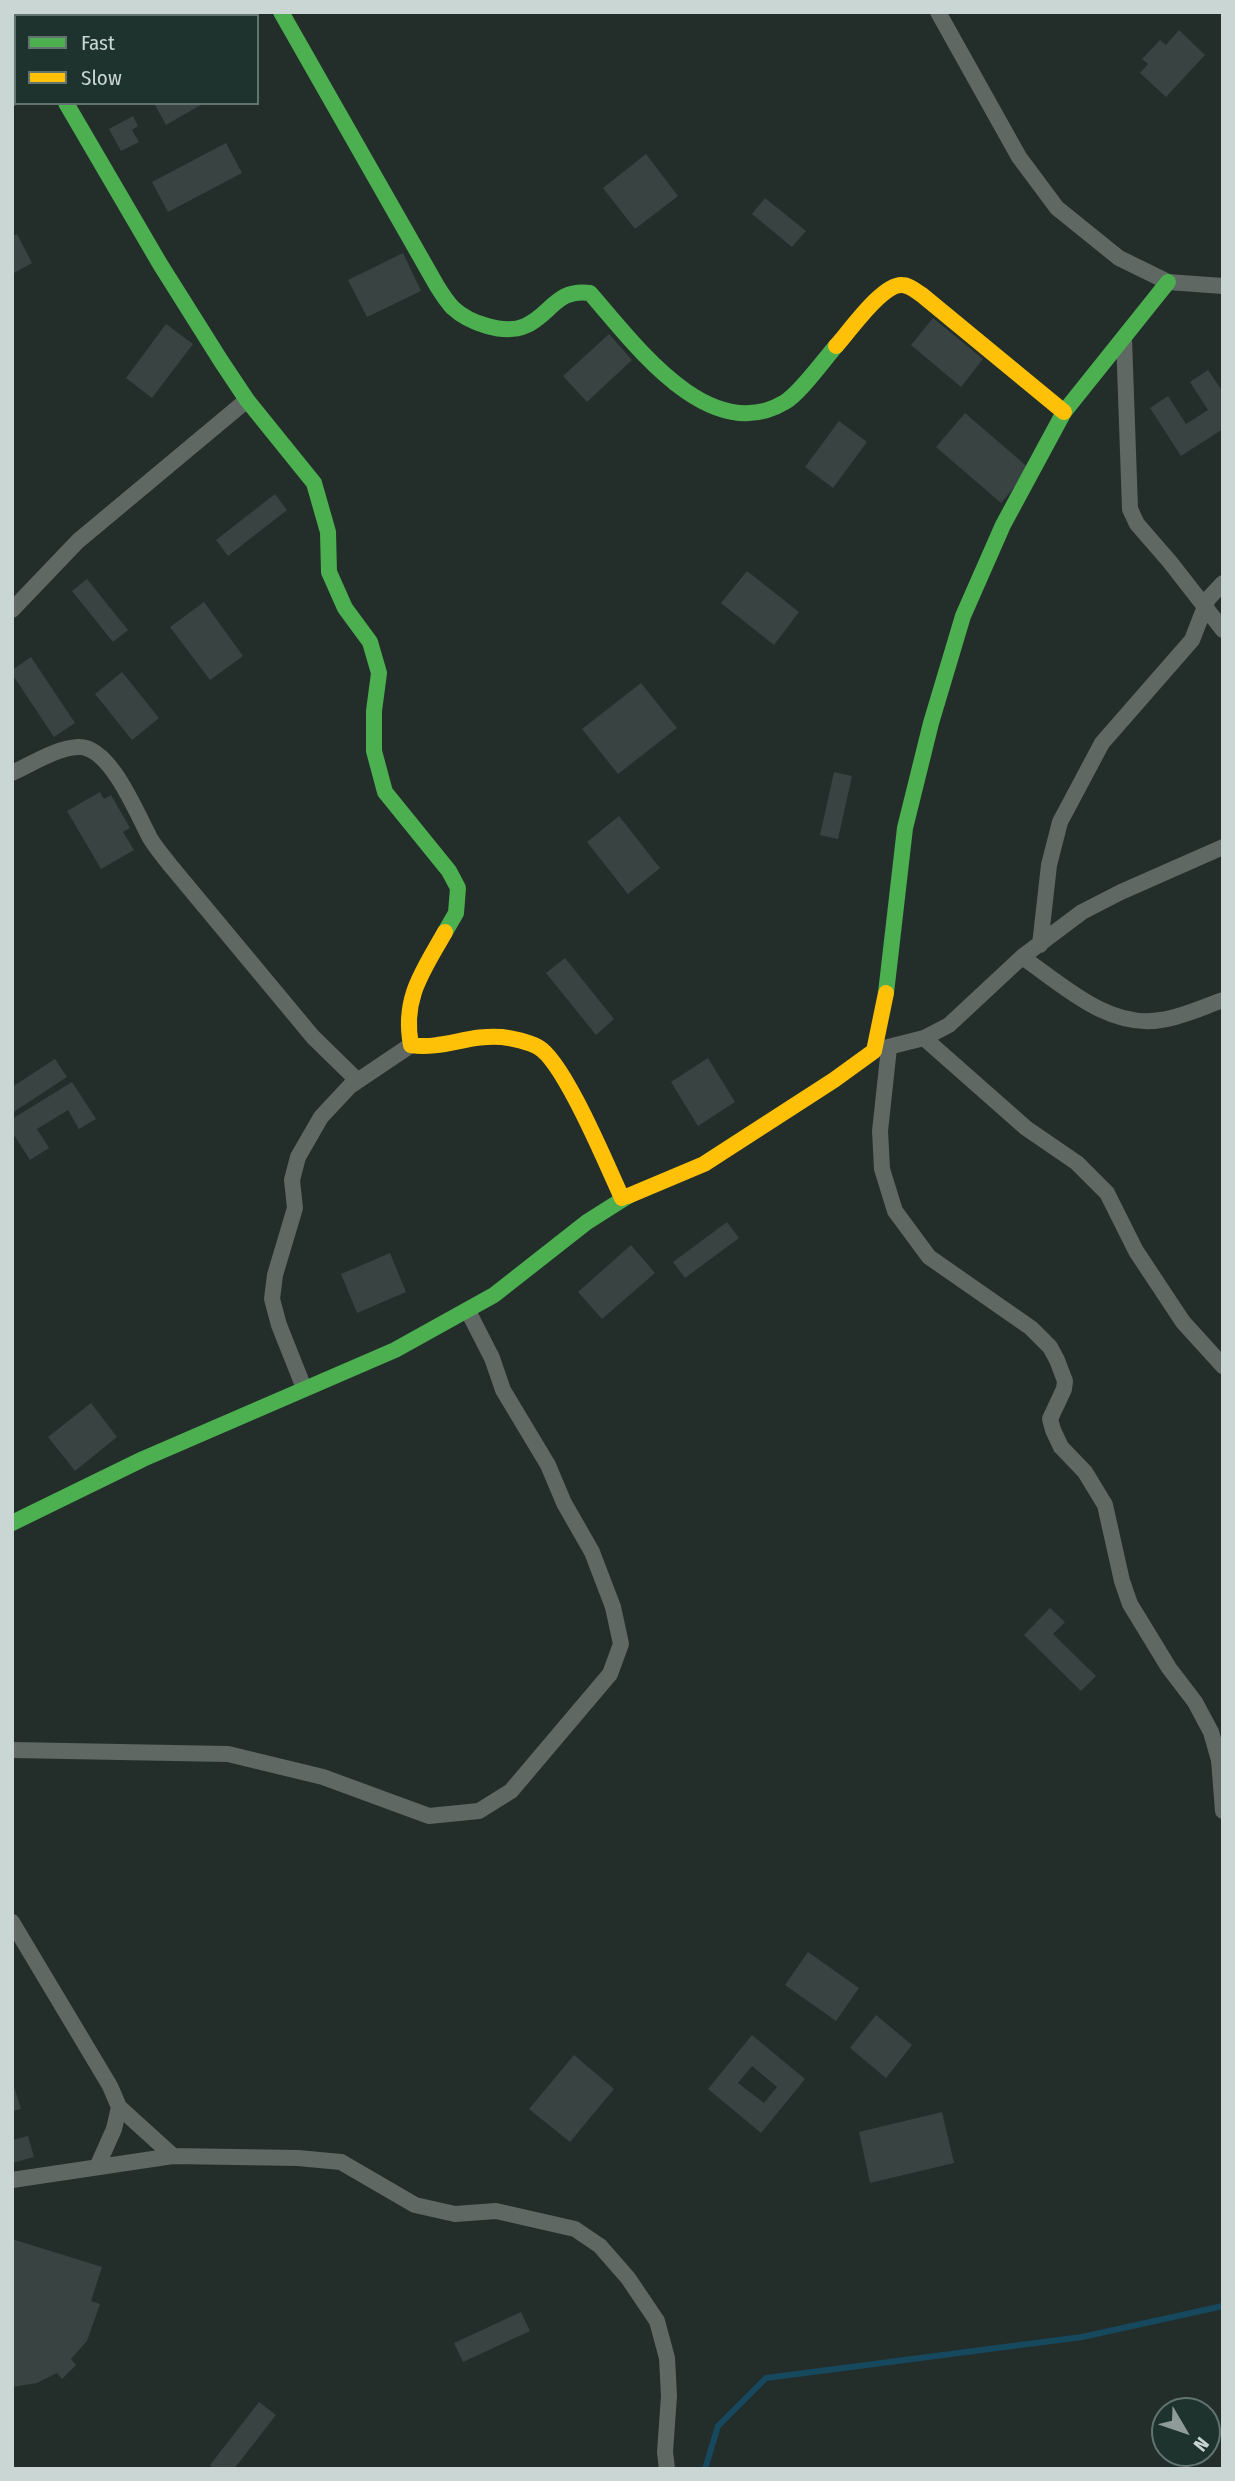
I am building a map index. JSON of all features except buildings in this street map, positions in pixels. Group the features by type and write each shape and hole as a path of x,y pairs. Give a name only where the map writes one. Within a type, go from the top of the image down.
{"street":[{"path":"281,12 437,286 455,310 479,323 500,328 524,327 564,296 579,289 590,292 644,354 684,391 711,406 734,413 762,413 787,401 880,295 891,286 901,283 911,286 1063,412"},
{"path":"938,12 1018,157 1057,208 1119,258 1168,282 1223,286"},
{"path":"67,105 188,310 247,400 314,483 328,532 329,572 345,608 370,642 379,673 374,711 374,751 385,792 449,871 458,888 456,913 413,988 408,1030 411,1045"},
{"path":"1168,282 1063,412 1003,525 963,616 931,723 905,828 882,1049 880,1131 882,1169 895,1211 929,1257 1031,1328 1050,1347 1057,1360 1065,1381 1050,1419 1053,1430 1061,1447 1085,1472 1105,1505 1122,1581 1141,1626 1195,1702 1211,1732 1219,1760 1223,1811"},
{"path":"1124,338 1130,509 1137,524 1223,630"},
{"path":"12,610 78,541 247,400"},
{"path":"1040,945 1049,865 1060,822 1102,743 1192,640 1205,606 1223,583"},
{"path":"12,773 55,753 80,747 96,751 111,766 152,841 170,865 313,1038 358,1081"},
{"path":"12,1523 143,1459 395,1350 468,1311 494,1295 622,1198 704,1164 882,1049 924,1038 949,1025 1022,957 1082,912 1121,891 1223,847"},
{"path":"1022,957 1100,1010 1131,1021 1161,1020 1223,1000"},
{"path":"304,1388 279,1325 272,1299 275,1275 295,1208 292,1180 298,1157 321,1117 350,1086 411,1045 429,1048 480,1037 504,1037 540,1048 567,1082 622,1198"},
{"path":"924,1038 1026,1128 1077,1163 1107,1194 1136,1251 1177,1311 1223,1366"},
{"path":"12,1750 228,1754 323,1777 429,1816 479,1811 511,1791 611,1674 621,1644 613,1608 592,1552 564,1503 548,1465 503,1390 492,1358 468,1311"},
{"path":"12,1922 110,2086 119,2106 173,2156"},
{"path":"97,2167 114,2129 119,2106"},
{"path":"12,2180 173,2156 298,2158 341,2162 415,2205 455,2214 496,2211 575,2229 600,2246 628,2278 657,2322 667,2358 667,2469"}],"waterway":[{"path":"705,2469 718,2426 766,2378 1082,2337 1223,2306"}],"traffic: fast":[{"path":"281,12 437,286 453,308 468,318 487,326 517,328 534,321 569,294 590,293 628,337 675,383 701,401 729,411 757,413 785,402 836,346"},
{"path":"67,105 160,264 221,361 247,400 314,483 328,532 329,572 345,608 370,642 379,673 374,711 374,751 385,792 449,871 458,888 456,913 445,932"},
{"path":"886,993 905,828 931,723 963,616 1003,525 1064,412 1168,282"},
{"path":"12,1523 143,1459 395,1350 494,1295 587,1222 628,1196"}],"traffic: slow":[{"path":"836,346 885,292 894,287 907,286 922,295 1064,412"},
{"path":"445,932 422,973 412,999 409,1013 411,1045 502,1037 538,1047 560,1072 572,1093 622,1198"},
{"path":"628,1196 704,1164 874,1051 886,993"}]}
